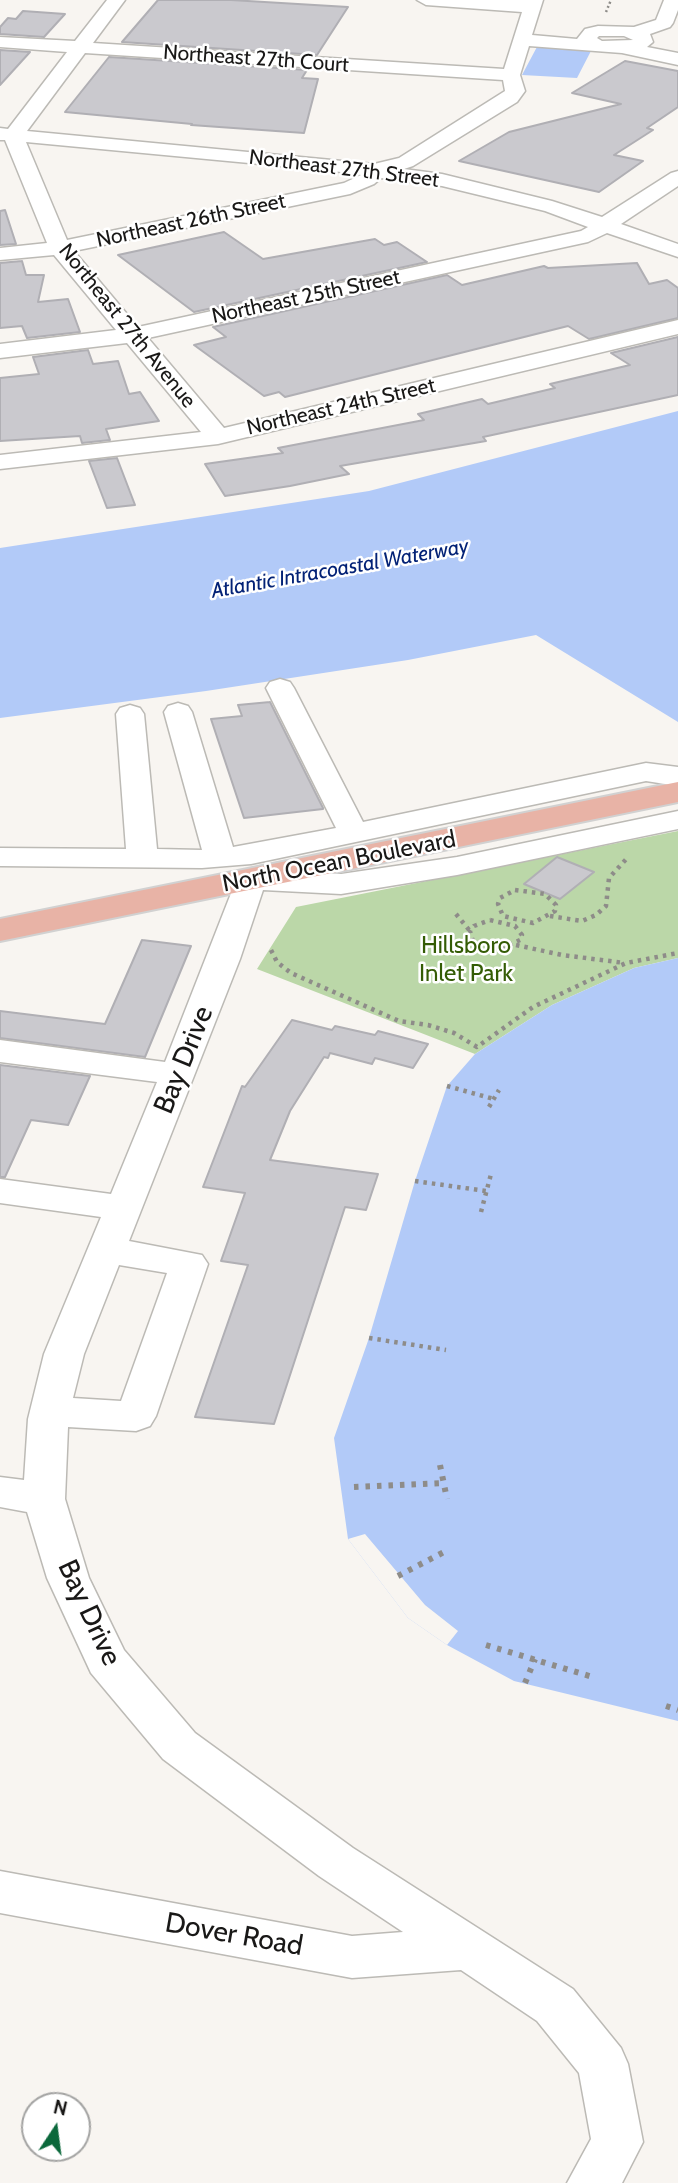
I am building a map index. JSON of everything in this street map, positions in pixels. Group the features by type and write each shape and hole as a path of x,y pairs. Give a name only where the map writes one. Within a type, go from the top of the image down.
{"main road":[{"name":"North Ocean Boulevard","path":"0,930 235,869 557,818 678,792"}],"street":[{"path":"6,134 117,0"},
{"path":"396,145 373,158 377,170 405,162 503,105 515,91 511,75 533,3 426,0"},
{"path":"634,41 664,23 674,3"},
{"path":"523,40 595,45 678,40"},
{"path":"634,41 678,59"},
{"name":"Northeast 27th Court","path":"0,42 511,75"},
{"path":"419,131 511,75"},
{"name":"Northeast 27th Street","path":"6,134 377,170 442,180 499,192 678,251"},
{"name":"Northeast 27th Avenue","path":"6,134 60,247 218,437"},
{"name":"Northeast 26th Street","path":"0,254 60,247 350,188 367,180 377,170"},
{"name":"Northeast 25th Street","path":"0,351 132,335 588,236 608,226 678,177"},
{"name":"Northeast 24th Street","path":"0,462 218,437 678,327"},
{"path":"280,688 354,834"},
{"path":"178,712 235,869"},
{"path":"130,714 142,858"},
{"path":"235,869 251,855 646,772 678,777"},
{"path":"0,857 142,858 341,884 457,866 678,820"},
{"name":"Bay Drive","path":"235,869 224,959 64,1354 50,1411 44,1499 68,1578 107,1661 179,1746 336,1863 471,1948 555,2005 603,2064 617,2142 593,2183"},
{"path":"0,1051 178,1074"},
{"path":"0,1191 125,1208"},
{"path":"50,1411 136,1416 189,1264 108,1250"},
{"path":"0,1492 44,1499"},
{"name":"Dover Road","path":"0,1892 352,1957 471,1948"}],"path":[{"path":"470,931 481,922 533,923 550,916 582,921 597,915 606,906 609,878 629,860 630,853"},
{"path":"516,945 522,935 520,930 503,916 498,904 500,898 515,890 536,891 552,899 556,905 550,916"},
{"path":"456,914 470,931 473,942 489,949 516,945 562,955 626,963"},
{"path":"271,950 277,962 291,973 399,1021 454,1033 477,1047 533,1007 626,963 678,953"},
{"path":"447,1086 494,1099"},
{"path":"489,1107 499,1090"},
{"path":"481,1212 491,1174"},
{"path":"415,1181 486,1191"},
{"path":"369,1338 446,1350"},
{"path":"440,1465 447,1499"},
{"path":"354,1488 444,1483"},
{"path":"398,1576 444,1552"},
{"path":"486,1645 596,1678"},
{"path":"525,1683 535,1660"},
{"path":"666,1706 678,1710"}],"green space":[{"name":"Hillsboro Inlet Park","path":"678,831 678,958 634,968 552,1005 475,1054 257,969 296,907"}],"water":[{"path":"538,45 592,49 577,78 522,75"},
{"name":"Atlantic Intracoastal Waterway","path":"678,411 678,722 536,635 408,660 206,691 0,718 0,548 369,491"},
{"path":"678,958 678,1721 514,1681 447,1645 408,1618 348,1539 334,1438 369,1338 415,1181 447,1086 475,1054 552,1005 634,968"}],"pier":[{"path":"365,1534 425,1605 458,1631 447,1645 408,1618 348,1539"}],"building":[{"path":"158,0 231,0 348,7 317,55 122,42"},
{"path":"23,11 65,14 44,37 0,34 0,27 8,18 16,19"},
{"path":"0,50 30,52 0,85"},
{"path":"109,57 307,70 302,78 318,79 304,133 65,112"},
{"path":"625,61 678,71 678,107 647,128 653,130 614,155 643,161 599,192 459,161 509,132 621,104 572,93"},
{"path":"5,210 16,244 0,245 0,211"},
{"path":"224,232 263,259 375,239 384,245 397,242 427,262 194,312 118,255"},
{"path":"22,261 26,275 44,275 38,302 68,299 80,332 27,338 22,326 0,328 0,263"},
{"path":"637,263 649,284 667,280 678,288 678,318 589,339 568,326 285,397 279,392 264,396 194,345 226,337 213,327 447,275 462,285 544,266 548,268"},
{"path":"678,337 678,395 483,437 486,441 340,466 349,474 225,496 205,464 283,453 278,448 424,420 418,414 482,399 488,404 555,388 550,384 630,365 611,353"},
{"path":"88,350 93,364 118,361 129,394 140,392 159,421 106,429 110,440 82,443 80,436 0,441 0,378 39,374 33,357"},
{"path":"117,458 135,505 107,508 89,461"},
{"path":"270,702 323,809 244,818 211,719 242,716 238,705"},
{"path":"557,857 594,872 560,899 524,884"},
{"path":"142,940 191,946 145,1057 0,1038 0,1011 105,1024"},
{"path":"292,1020 332,1030 335,1026 375,1035 378,1031 428,1044 413,1068 375,1058 372,1064 330,1053 328,1058 324,1057 290,1111 270,1160 378,1174 366,1210 345,1207 274,1424 195,1417 248,1265 221,1261 245,1193 203,1187 242,1086 245,1087"},
{"path":"0,1065 90,1076 68,1125 31,1120 5,1177 0,1177"}]}
